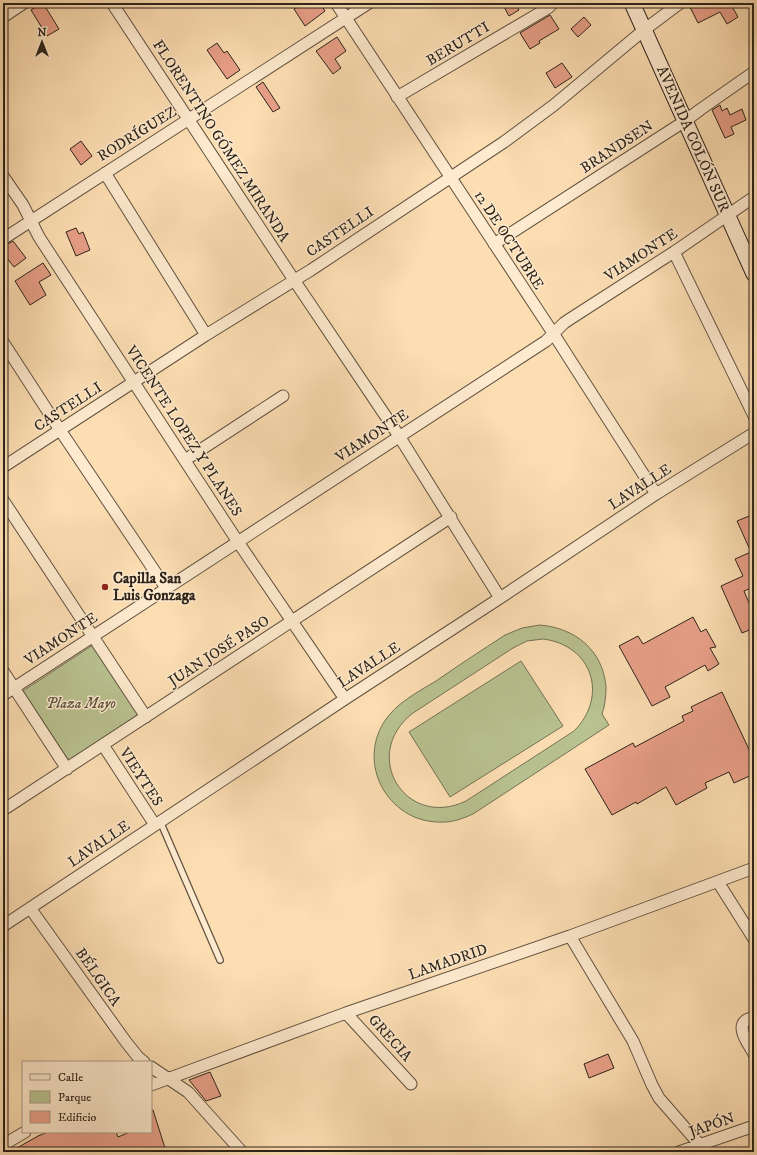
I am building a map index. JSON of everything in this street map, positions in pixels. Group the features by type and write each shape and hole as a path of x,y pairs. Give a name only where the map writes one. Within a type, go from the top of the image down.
{"main road":[{"name":"AVENIDA COLÓN SUR","path":"632,3 754,274"}],"street":[{"path":"3,17 24,3"},
{"name":"FLORENTINO GÓMEZ MIRANDA","path":"112,3 294,280 399,436 451,517 500,598"},
{"name":"12 DE OCTUBRE","path":"336,3 553,333 656,494"},
{"name":"RODRÍGUEZ","path":"3,239 369,3"},
{"name":"BERUTTI","path":"397,97 548,8 553,3"},
{"name":"CASTELLI","path":"3,467 206,335 318,266 504,142 554,105 644,30 680,3"},
{"name":"BRANDSEN","path":"494,244 685,121 754,72"},
{"path":"105,173 206,335"},
{"name":"VICENTE LOPEZ Y PLANES","path":"3,176 23,206 38,237 238,542 345,699"},
{"name":"VIAMONTE","path":"3,695 546,341 570,319 674,252 754,196"},
{"path":"674,252 754,416"},
{"path":"3,342 166,588"},
{"path":"185,460 282,396"},
{"name":"LAVALLE","path":"3,926 656,494 754,433"},
{"path":"3,500 146,717"},
{"name":"JUAN JOSÉ PASO","path":"3,810 451,517"},
{"path":"3,671 67,769"},
{"name":"VIEYTES","path":"103,745 157,823"},
{"name":"LAMADRID","path":"152,1085 346,1013 570,936 754,868"},
{"path":"718,882 754,939"},
{"name":"BÉLGICA","path":"30,908 138,1060"},
{"path":"570,936 633,1041 659,1098 703,1148"},
{"name":"GRECIA","path":"346,1013 411,1084"},
{"path":"754,1017 745,1021 741,1026 742,1032 754,1054"},
{"path":"152,1068 188,1092 242,1152"},
{"name":"JAPÓN","path":"679,1152 703,1148 754,1126"},
{"path":"3,1145 23,1133"}],"lane":[{"path":"157,823 220,960"}],"green space":[{"path":"540,625 553,627 575,636 585,643 593,652 604,674 606,690 605,704 602,714 609,725 473,814 455,821 444,822 425,820 408,814 394,804 384,790 377,774 374,757 376,739 384,722 395,709 408,698 505,635 522,628","holes":["543,639 560,643 573,651 584,662 590,674 592,688 591,703 585,717 574,731 466,801 444,807 425,805 409,797 397,784 390,767 390,749 397,730 413,713 513,648 527,641"]},
{"name":"Plaza Mayo","path":"93,645 139,715 69,761 23,691"},
{"path":"521,661 563,726 450,797 409,732"}],"building":[{"path":"43,3 59,29 47,36 31,10"},
{"path":"302,3 320,3 325,11 305,26 294,9"},
{"path":"502,3 515,3 519,10 509,16"},
{"path":"698,3 730,3 738,17 727,24 720,12 698,23 690,7"},
{"path":"550,15 559,29 539,41 540,43 530,49 520,33"},
{"path":"584,17 591,25 578,37 571,29"},
{"path":"337,37 346,51 335,59 341,68 333,74 316,51"},
{"path":"217,43 224,53 227,51 240,70 227,79 207,50"},
{"path":"562,63 572,77 555,88 546,73"},
{"path":"263,82 280,108 273,112 256,87"},
{"path":"720,105 722,111 727,108 730,115 742,109 746,120 731,127 734,134 725,138 712,110"},
{"path":"81,141 92,156 81,165 70,149"},
{"path":"76,228 79,234 83,232 90,250 76,256 66,232"},
{"path":"13,241 26,258 14,267 3,253 3,247"},
{"path":"43,263 51,275 39,282 46,295 30,305 15,281"},
{"path":"754,514 754,587 744,591 754,615 754,628 742,633 721,586 743,576 735,559 751,552 737,521"},
{"path":"693,617 701,632 706,629 716,647 710,648 719,664 708,671 705,665 665,687 670,697 652,706 619,646 638,636 643,644"},
{"path":"722,692 754,760 754,774 734,783 729,772 705,783 707,788 676,805 666,787 637,804 636,802 612,815 585,769 633,743 635,747 684,721 682,716 693,711 691,707"},
{"path":"608,1054 614,1068 589,1078 584,1064"},
{"path":"210,1072 221,1096 206,1101 189,1080"},
{"path":"153,1110 165,1148 155,1152 10,1152 46,1133 116,1133 118,1137 128,1133 152,1133"}],"place":[{"name":"Capilla San Luis Gonzaga","path":"105,587"}]}
